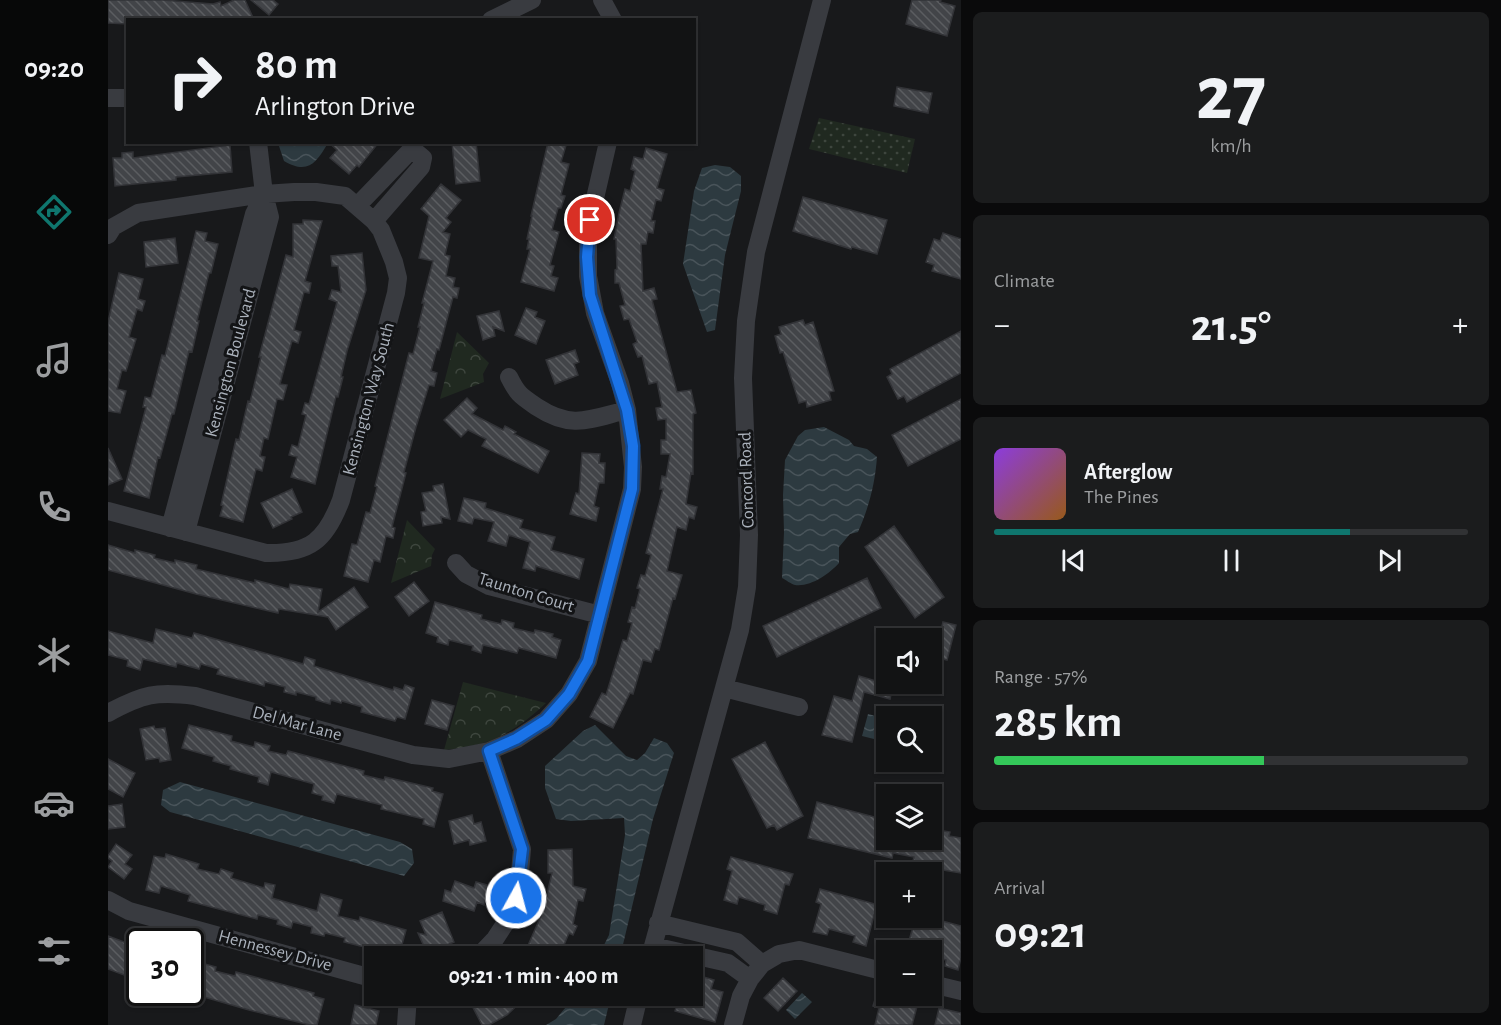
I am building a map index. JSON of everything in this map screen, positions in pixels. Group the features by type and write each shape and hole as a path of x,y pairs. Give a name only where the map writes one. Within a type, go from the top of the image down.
{"street":[{"path":"495,18 532,0"},
{"path":"602,0 612,18"},
{"name":"Concord Road","path":"652,946 740,630 747,587 749,535 743,378 746,321 756,252 822,0"},
{"path":"108,98 126,98"},
{"path":"258,144 264,194"},
{"name":"Del Mar Lane","path":"108,713 134,699 167,693 195,696 413,755 449,759 489,751 516,739 546,720 569,694 588,661 632,489 633,446 627,410 620,383 595,313 588,276 590,220 608,144"},
{"path":"357,206 409,152 417,153 423,158 421,167 374,221"},
{"name":"Kensington Way South","path":"108,235 113,227 138,213 264,194 316,192 345,196 381,230 398,278 341,500 322,536 310,546 279,553 266,553 108,511"},
{"name":"Kensington Boulevard","path":"178,530 254,214 264,194"},
{"path":"509,377 517,394 552,417 564,421 582,421 627,410"},
{"name":"Taunton Court","path":"456,563 466,574 489,586 600,615"},
{"path":"724,688 799,707"},
{"path":"488,946 514,910 522,849 489,751"},
{"name":"Hennessey Drive","path":"108,900 129,911 364,976"},
{"path":"658,923 737,942 762,964"},
{"path":"733,1025 741,996 750,979 762,964 779,954 799,950 876,969"},
{"path":"703,959 728,963 750,979"},
{"path":"942,987 961,992"},
{"path":"406,1025 407,1006"},
{"path":"632,1025 637,1006"}],"green space":[{"path":"819,118 915,139 907,173 809,149"},
{"path":"457,332 489,363 483,374 484,382 440,399"},
{"path":"407,520 435,549 431,566 391,583"},
{"path":"463,682 546,703 523,723 500,737 474,746 444,750"}],"water":[{"path":"279,144 327,144 315,161 305,167 284,161"},
{"path":"715,165 730,167 741,176 741,191 725,255 715,330 707,332 683,264 694,191 702,168"},
{"path":"824,427 849,440 854,446 867,449 877,457 873,486 858,532 850,534 839,547 839,563 819,579 807,584 795,585 782,578 785,460 798,436 805,430"},
{"path":"868,714 876,716 874,739 862,736"},
{"path":"595,725 626,756 637,760 645,753 654,738 667,743 674,753 653,819 623,946 604,946 609,935 625,835 624,818 571,821 556,819 545,788 545,766 583,731"},
{"path":"180,782 400,842 412,849 414,863 404,876 170,812 161,805 163,790"},
{"path":"802,993 812,1002 795,1019 786,1010"},
{"path":"567,1006 609,1006 604,1025 546,1025 556,1019"}],"building":[{"path":"108,0 163,0 213,4 220,2 221,6 234,0 245,0 253,18 126,18 126,24 108,23"},
{"path":"251,0 273,0 278,4 269,15"},
{"path":"912,0 941,0 940,2 955,6 947,36 906,24"},
{"path":"897,87 932,93 928,113 894,106"},
{"path":"330,144 377,144 359,167 357,165 349,174 330,158 337,150"},
{"path":"452,144 476,144 480,181 456,184"},
{"path":"548,144 566,144 561,162 569,164 561,195 565,196 561,208 558,208 552,230 559,232 550,265 554,266 551,276 558,278 554,291 521,282 530,249 527,249 529,239 527,239"},
{"path":"230,145 232,172 115,186 113,158 122,158 122,153 133,152 133,158"},
{"path":"646,148 667,154 657,188 664,190 661,201 656,200 651,221 655,221 653,233 648,232 646,244 641,244 643,291 654,288 657,299 652,300 677,392 691,390 696,413 693,414 693,474 691,473 686,504 697,507 694,519 689,517 686,530 677,527 667,571 682,575 675,599 673,598 659,650 655,649 651,662 643,660 633,694 630,693 613,728 590,717 602,693 606,695 623,640 627,641 632,623 628,622 640,589 637,588 641,575 645,576 651,555 646,553 663,489 660,489 662,476 666,477 670,454 661,454 661,440 666,440 666,419 658,420 656,408 662,407 657,382 649,384 642,356 638,357 633,344 637,342 629,319 624,320 620,306 625,305 619,283 615,283 615,270 617,269 616,239 614,239 619,213 625,189 630,191 635,171 631,169 634,157 643,159"},
{"path":"441,184 461,200 446,218 451,222 443,232 450,234 445,255 450,256 446,276 455,278 453,287 459,288 457,298 453,297 431,371 437,373 434,386 429,385 404,472 406,473 392,527 395,528 393,538 386,536 380,562 374,560 368,582 344,576 352,544 357,545 366,512 370,513 409,353 413,354 420,327 418,327 424,303 422,303 433,261 419,258 429,216 421,209"},
{"path":"803,197 887,220 877,254 852,247 851,249 793,231"},
{"path":"303,220 322,221 305,281 311,283 309,293 304,292 294,330 301,332 298,343 292,341 280,384 287,385 283,400 277,399 268,439 264,438 260,456 265,457 262,471 256,469 243,522 220,516 223,506 221,505 236,439 239,440 248,401 250,402 261,357 259,357 286,255 293,257 293,224 303,224"},
{"path":"196,231 207,233 205,241 218,244 197,321 199,321 192,352 189,351 174,414 172,414 160,458 158,457 149,498 124,491 146,407 143,407 145,397 151,398 162,355 165,356"},
{"path":"943,233 961,239 961,279 932,271 934,265 926,262 934,239 940,241"},
{"path":"175,238 178,263 146,267 144,242"},
{"path":"362,253 366,290 347,351 341,377 343,377 338,397 336,396 315,484 291,477 297,457 289,455 292,445 298,447 306,415 302,414 305,403 309,404 337,302 329,299 332,290 341,292 338,266 332,266 331,256"},
{"path":"119,273 143,279 138,299 145,301 142,311 137,309 129,337 136,339 126,371 122,370 117,389 126,391 120,413 108,411 108,322"},
{"path":"526,308 537,312 535,317 545,321 536,344 515,335"},
{"path":"499,311 504,331 493,327 495,336 483,340 477,316"},
{"path":"803,320 805,325 813,322 834,391 829,392 831,400 807,407 806,401 799,403 783,352 780,353 775,336 781,334 779,327"},
{"path":"961,331 961,373 907,402 904,396 898,399 887,377 892,374 890,369"},
{"path":"575,350 579,362 574,364 578,375 555,384 546,360"},
{"path":"467,398 477,408 472,414 503,430 505,426 516,432 514,434 549,451 538,473 482,446 486,439 468,430 461,437 444,420"},
{"path":"961,399 961,439 908,466 892,435"},
{"path":"108,448 122,479 108,485"},
{"path":"582,453 600,454 599,463 605,463 604,483 599,483 594,506 599,508 596,521 570,514 576,493 579,494"},
{"path":"443,484 450,519 441,517 442,523 423,526 421,512 426,511 422,493 434,491 433,486"},
{"path":"292,489 302,512 273,528 261,503"},
{"path":"464,498 486,503 485,508 523,520 520,528 555,537 551,550 584,559 579,579 536,566 535,571 523,568 530,542 509,535 506,546 488,541 494,522 474,518 472,524 458,521"},
{"path":"894,526 944,597 915,618 865,547"},
{"path":"108,545 135,553 135,550 155,555 154,558 175,563 175,560 197,565 196,569 255,583 255,580 289,589 290,584 322,589 318,612 354,587 368,607 336,630 328,617 279,609 278,613 108,570"},
{"path":"867,578 881,608 777,657 763,626"},
{"path":"414,582 429,601 409,616 395,597"},
{"path":"435,602 482,615 481,619 501,624 502,620 514,623 513,628 534,633 535,630 553,634 552,637 561,640 556,658 519,648 517,653 483,645 481,653 472,650 473,646 449,640 448,645 437,642 438,637 426,633"},
{"path":"943,622 956,625 947,660 942,659"},
{"path":"156,629 192,638 194,633 303,664 305,657 315,660 314,666 393,690 394,687 403,690 405,685 414,688 405,719 397,717 395,721 361,712 362,707 342,701 341,703 331,700 330,704 316,700 316,697 296,692 296,695 284,692 285,687 265,682 264,686 217,674 219,669 201,664 199,669 177,663 176,667 143,659 140,670 127,666 128,660 108,655 108,631 153,643"},
{"path":"859,676 876,681 876,694 891,694 890,699 864,692 852,742 822,735 834,696 852,701"},
{"path":"432,700 454,706 447,730 425,724"},
{"path":"189,725 232,736 231,741 254,747 255,742 270,746 268,751 286,755 288,751 364,771 363,775 384,780 385,777 433,788 432,791 443,794 434,827 423,824 424,819 381,809 382,805 337,794 334,803 322,800 323,796 312,793 314,784 271,772 268,785 258,782 259,777 230,769 231,766 213,761 214,757 182,748"},
{"path":"154,726 155,729 165,728 171,760 160,762 159,758 146,760 140,729"},
{"path":"765,742 803,816 777,830 774,825 767,828 732,759"},
{"path":"108,759 135,773 123,797 108,789"},
{"path":"817,802 876,817 876,850 942,850 942,831 950,832 949,836 961,838 961,873 942,870 942,862 913,862 914,857 893,853 892,858 808,838"},
{"path":"122,804 125,827 108,829 108,806"},
{"path":"472,815 474,824 481,822 486,841 470,845 469,840 454,844 449,821"},
{"path":"116,844 132,855 125,864 132,869 124,879 108,867 112,861 108,856"},
{"path":"572,849 573,886 586,889 583,901 578,900 573,924 577,926 573,935 569,933 564,946 528,946 543,911 552,873 548,873 548,850"},
{"path":"166,854 199,864 197,869 219,874 221,869 233,873 231,878 264,888 265,883 275,885 272,898 317,911 321,894 342,900 338,916 359,921 360,917 406,930 402,946 364,947 344,942 345,938 325,933 324,936 311,933 312,927 293,922 291,928 277,924 278,920 258,915 257,919 188,901 190,895 161,886 159,893 146,890 154,856 165,858"},
{"path":"731,857 793,874 789,885 785,884 777,914 764,910 765,905 739,897 737,904 724,900 732,871 727,869"},
{"path":"455,881 474,888 476,882 491,886 484,905 477,902 474,911 443,901 445,890 451,892"},
{"path":"820,889 876,904 876,916 874,915 866,946 853,942 855,936 829,929 827,935 813,932 821,904 816,902"},
{"path":"442,912 454,942 444,946 424,946 418,933 426,935 420,921"},
{"path":"942,921 961,926 961,958 958,970 945,966 946,960 942,959 942,940 909,940 913,928 942,928"},
{"path":"108,936 126,943 126,976 108,969"},
{"path":"204,964 216,967 215,971 235,976 236,972 314,993 313,996 324,999 317,1025 204,997"},
{"path":"703,977 714,980 711,989 723,992 715,1022 675,1011 676,1006 703,1006"},
{"path":"783,978 797,991 778,1011 764,998"},
{"path":"876,996 876,1006 917,1006 912,1025 875,1025 879,1008 873,1006"},
{"path":"355,1005 379,1011 376,1025 351,1025"},
{"path":"472,1006 516,1006 507,1015 489,1025 482,1025"},
{"path":"939,1008 961,1013 961,1025 935,1025"}],"route":[{"path":"516,898 522,849 489,751 516,739 546,720 569,694 588,661 632,489 633,446 627,410 590,295 587,257 590,220"}]}
